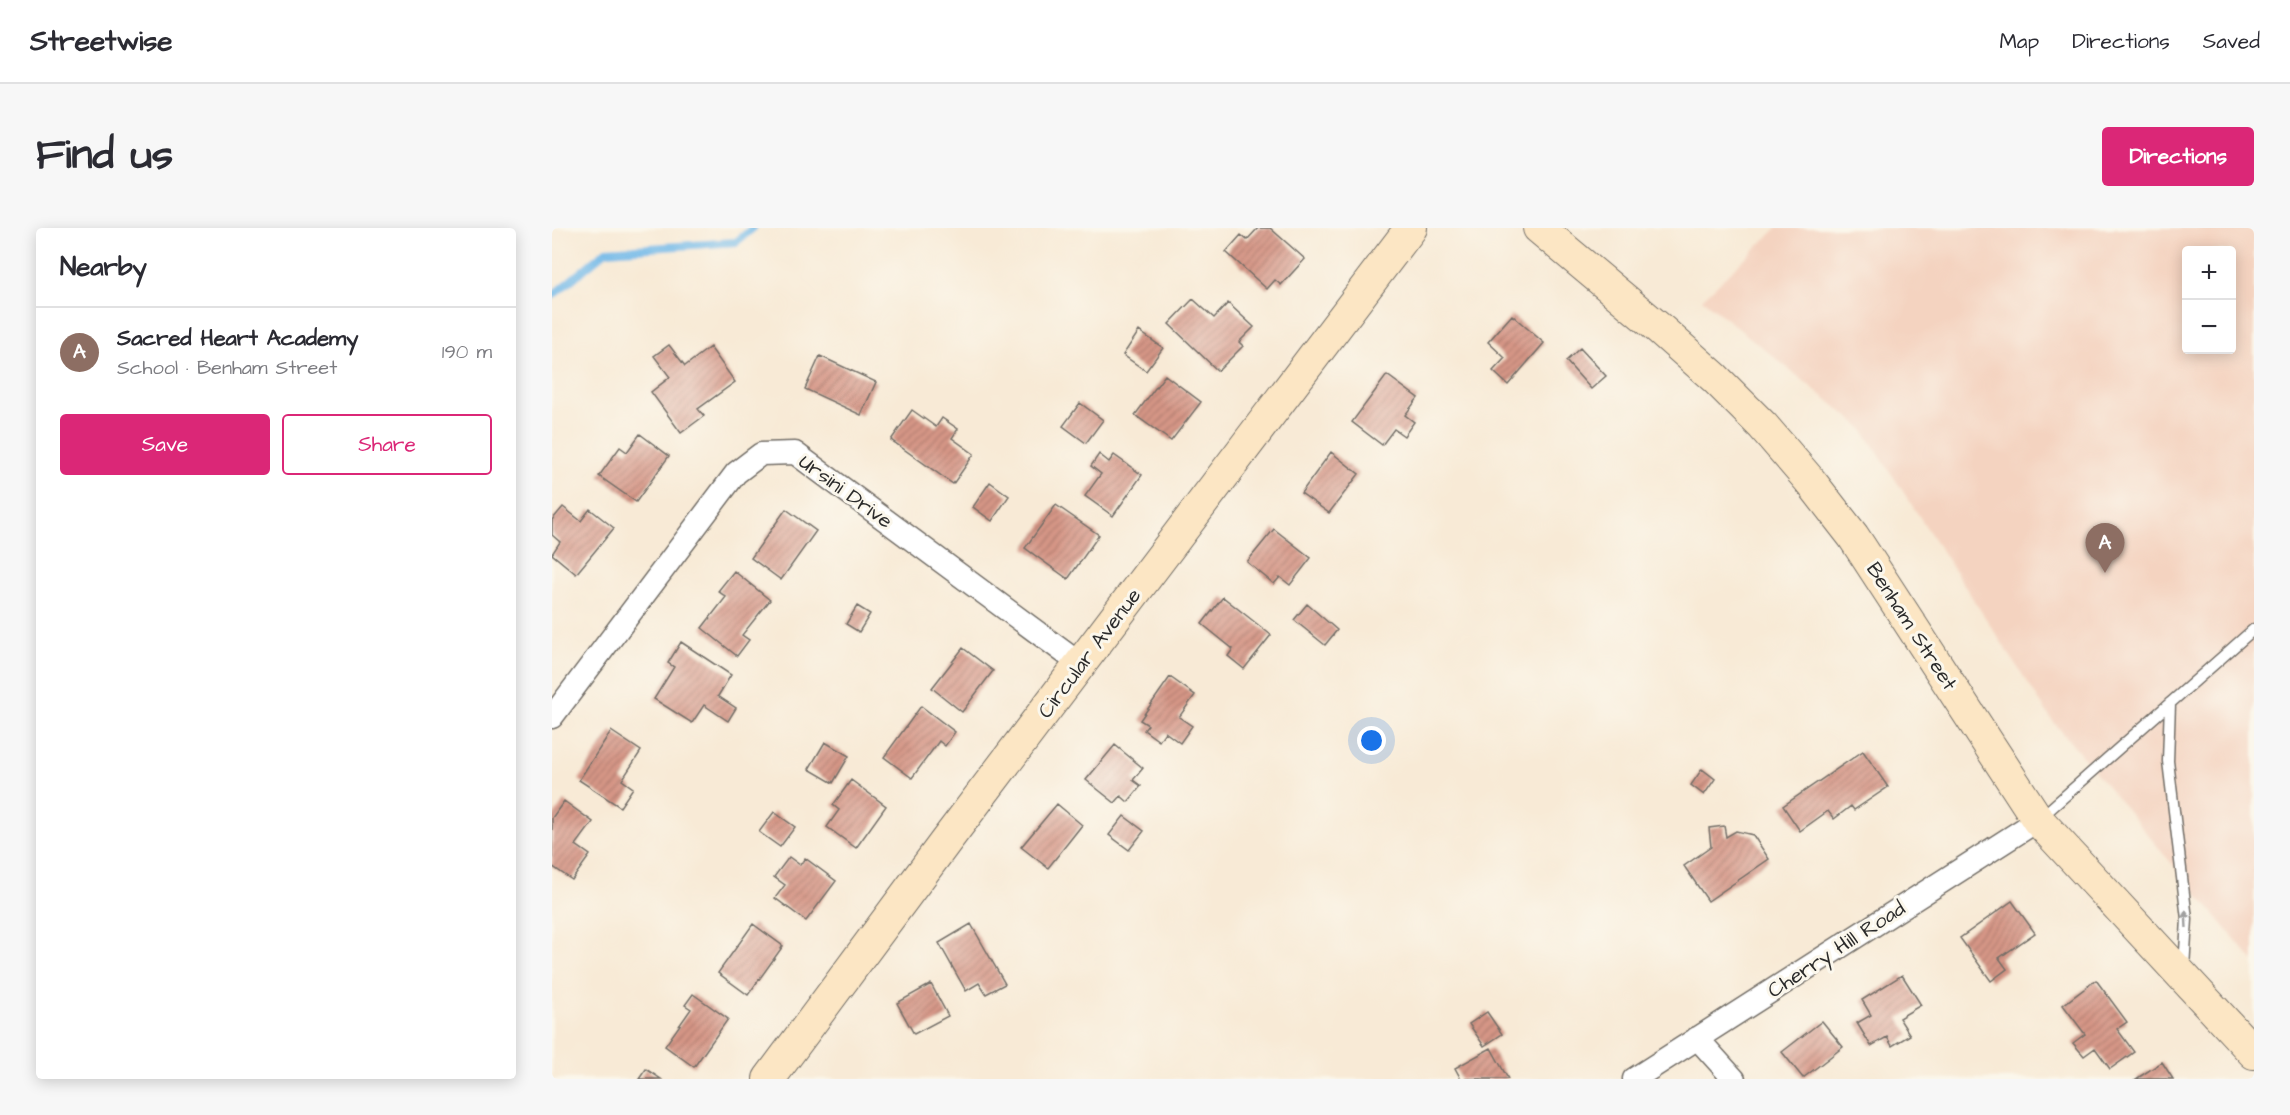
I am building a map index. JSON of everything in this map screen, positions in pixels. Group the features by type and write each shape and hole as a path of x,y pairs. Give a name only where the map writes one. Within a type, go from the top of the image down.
{"main road":[{"name":"Circular Avenue","path":"770,1079 1080,664 1411,228"},
{"name":"Benham Street","path":"1539,228 1715,378 1763,426 1853,536 2038,820 2254,1053"}],"street":[{"name":"Ursini Drive","path":"552,717 736,473 761,454 795,453 1080,664"},
{"name":"Cherry Hill Road","path":"1634,1079 2038,820"},
{"path":"1697,1038 1734,1079"}],"lane":[{"path":"2038,820 2254,629"},
{"path":"2170,704 2168,761 2187,920 2184,977"}],"shaded area":[{"path":"1777,228 2254,228 2254,962 2052,720 1861,427 1702,299"}],"building":[{"path":"1258,228 1270,228 1305,259 1281,285 1275,280 1267,289 1226,252 1241,235 1247,240"},
{"path":"1193,299 1214,318 1228,303 1254,327 1239,342 1243,346 1218,371 1169,324"},
{"path":"1512,315 1544,343 1508,385 1493,371 1505,358 1488,342"},
{"path":"1139,331 1163,348 1146,371 1123,355"},
{"path":"669,345 685,366 710,347 735,382 698,409 704,416 681,433 651,392 670,377 654,356"},
{"path":"1580,348 1606,376 1591,389 1566,361"},
{"path":"820,356 876,382 861,415 805,389"},
{"path":"1165,375 1201,402 1171,441 1135,415"},
{"path":"1387,375 1418,398 1405,415 1414,422 1404,436 1394,429 1382,445 1352,422"},
{"path":"1080,403 1103,420 1086,443 1063,426"},
{"path":"912,410 936,427 942,418 958,429 952,438 974,454 953,484 891,440"},
{"path":"640,434 669,456 636,502 599,476 620,447 627,452"},
{"path":"1331,452 1359,474 1329,513 1301,493"},
{"path":"1099,454 1109,462 1114,455 1142,475 1113,516 1085,496 1101,474 1091,466"},
{"path":"990,482 1009,496 992,521 973,507"},
{"path":"1056,505 1099,535 1068,579 1025,548"},
{"path":"563,507 581,521 590,509 614,528 576,574 552,554 560,542 552,535 552,520"},
{"path":"786,509 816,531 781,580 751,558"},
{"path":"1274,529 1311,558 1290,585 1280,577 1274,584 1247,562"},
{"path":"734,571 770,600 742,635 749,640 737,656 702,628 726,597 718,591"},
{"path":"1223,597 1271,635 1244,669 1228,656 1233,649 1202,624"},
{"path":"1307,604 1337,630 1325,645 1294,620"},
{"path":"857,606 870,614 859,632 846,624"},
{"path":"681,642 731,675 718,696 736,708 728,721 704,705 692,723 654,699 674,667 668,663"},
{"path":"963,648 993,671 962,712 932,688"},
{"path":"1170,677 1195,695 1179,717 1192,726 1180,743 1165,732 1159,741 1144,730 1148,725 1140,720"},
{"path":"921,706 955,732 945,746 939,741 912,778 884,757"},
{"path":"611,731 641,751 622,780 633,788 620,807 579,780"},
{"path":"825,742 849,756 833,783 809,769"},
{"path":"1115,745 1143,768 1133,780 1141,786 1128,802 1121,796 1115,803 1086,780"},
{"path":"1863,751 1888,787 1854,810 1851,806 1834,819 1828,811 1800,831 1783,806"},
{"path":"1702,769 1715,779 1704,795 1691,785"},
{"path":"851,780 886,806 856,848 827,827 839,810 833,805"},
{"path":"564,801 593,822 576,845 590,855 572,880 552,866 552,818"},
{"path":"1057,804 1082,825 1048,868 1021,847"},
{"path":"774,812 795,827 780,847 759,832"},
{"path":"1124,816 1144,831 1129,850 1109,835"},
{"path":"1724,826 1726,837 1736,831 1753,835 1769,859 1708,901 1684,866 1711,847 1709,828"},
{"path":"789,857 800,865 805,858 836,881 806,921 775,898 785,885 774,877"},
{"path":"2012,901 2035,933 1999,958 2007,969 1991,981 1960,938"},
{"path":"753,924 783,946 748,995 718,973"},
{"path":"971,924 1005,984 986,994 979,983 966,991 939,943"},
{"path":"1902,975 1921,1005 1899,1018 1910,1035 1892,1046 1887,1037 1871,1046 1857,1023 1871,1015 1862,1000"},
{"path":"2096,980 2127,1022 2117,1029 2134,1052 2110,1069 2095,1048 2084,1056 2073,1043 2085,1034 2063,1005"},
{"path":"931,984 948,1016 914,1034 897,1003"},
{"path":"693,994 728,1019 694,1067 665,1046 691,1009 685,1005"},
{"path":"1487,1012 1502,1034 1484,1046 1469,1024"},
{"path":"1822,1021 1843,1047 1803,1078 1782,1052"},
{"path":"1491,1048 1508,1079 1461,1079 1455,1068"},
{"path":"2162,1062 2173,1079 2136,1079"},
{"path":"646,1069 661,1079 639,1079"}],"waterway":[{"path":"552,296 606,251 736,242 753,228"}],"place":[{"name":"Sacred Heart Academy","path":"2105,573"}]}
